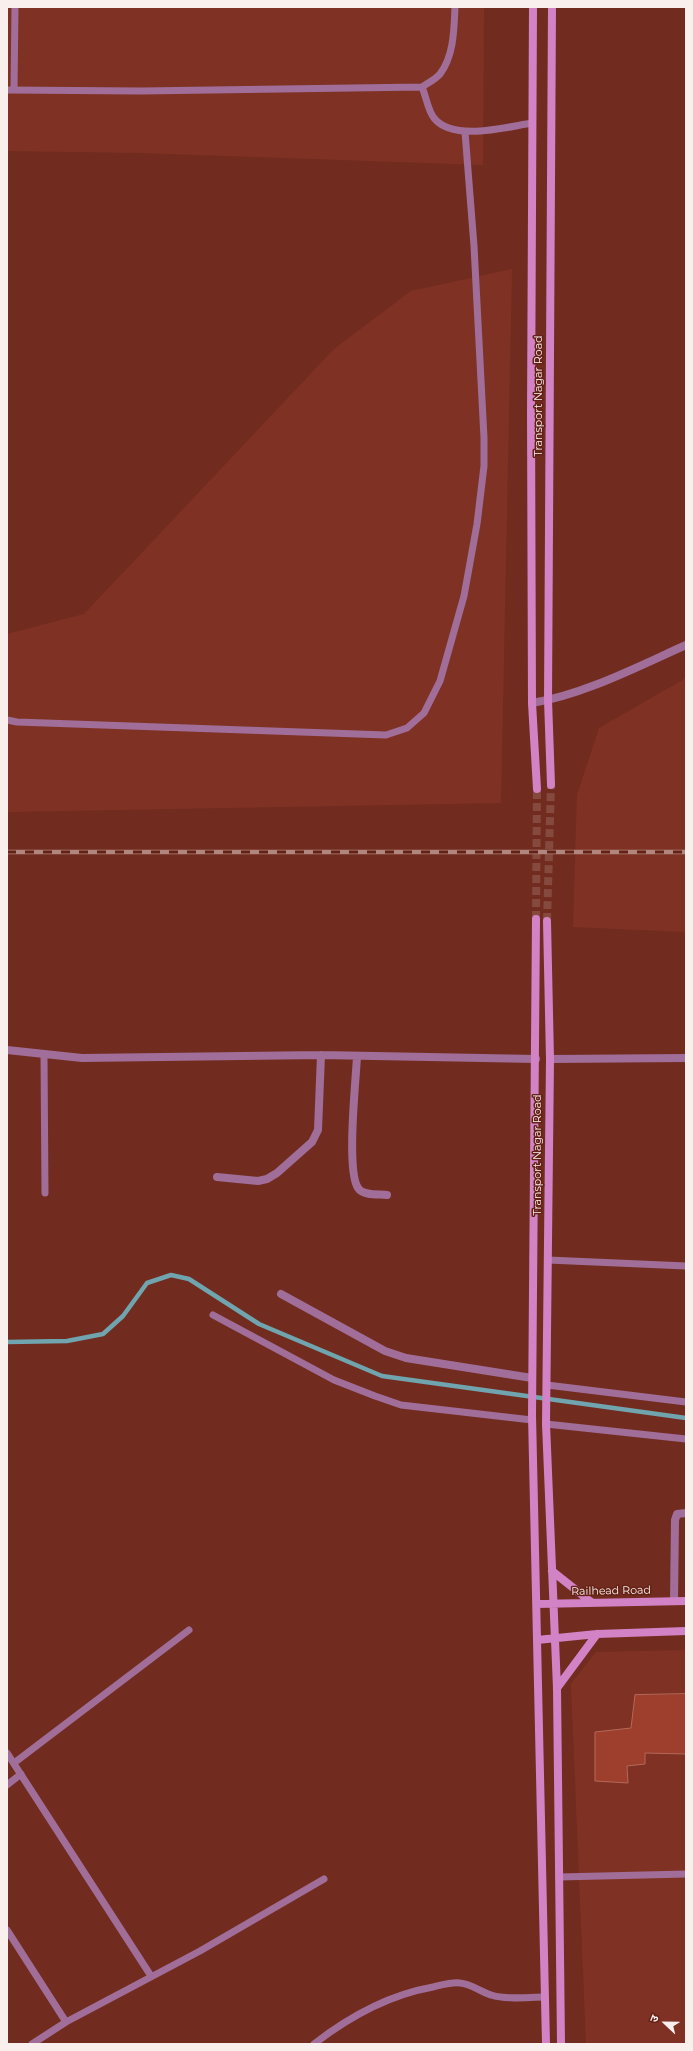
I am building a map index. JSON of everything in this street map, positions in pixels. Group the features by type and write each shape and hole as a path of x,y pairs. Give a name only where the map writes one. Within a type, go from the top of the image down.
{"main road":[{"name":"Transport Nagar Road","path":"533,7 532,703 537,789"},
{"name":"Transport Nagar Road","path":"551,785 548,700 552,7"},
{"path":"536,919 532,1418 538,1640 541,1887 546,2044"},
{"name":"Transport Nagar Road","path":"547,921 550,1059 547,1421 557,1688 559,1877"},
{"path":"552,1571 591,1602"},
{"name":"Railhead Road","path":"537,1604 686,1600"},
{"path":"538,1640 597,1634 686,1631"},
{"path":"557,1688 597,1634"},
{"path":"559,1877 562,1982 561,2044"}],"street":[{"path":"532,703 548,700 607,679 686,645"},
{"path":"7,1050 82,1058 321,1055 536,1059"},
{"path":"217,1177 250,1181 267,1179 277,1173 312,1142 318,1130 321,1055"},
{"path":"357,1056 352,1154 354,1176 358,1188 362,1192 387,1195"},
{"path":"550,1059 686,1058"},
{"path":"281,1294 385,1351 406,1358 532,1378"},
{"path":"674,1601 675,1520 677,1514 686,1514"}],"lane":[{"path":"15,7 10,90 141,91 422,87 439,75 448,61 453,37 455,7"},
{"path":"422,87 433,117 440,124 450,129 465,132 532,123"},
{"path":"7,720 17,722 386,735 407,728 424,713 440,681 464,596 477,524 484,466 479,331 465,132"},
{"path":"44,1055 45,1193"},
{"path":"548,1260 686,1266"},
{"path":"213,1315 334,1380 401,1405 532,1418"},
{"path":"547,1387 686,1402"},
{"path":"547,1421 686,1439"},
{"path":"14,1763 189,1630"},
{"path":"7,1753 151,1976"},
{"path":"7,1785 21,1774"},
{"path":"559,1877 686,1874"},
{"path":"32,2044 66,2022 200,1951 324,1879"},
{"path":"7,1930 66,2022"},
{"path":"314,2044 338,2025 371,2006 416,1990 459,1983 470,1985 489,1995 500,1998 545,1997"}],"shaded area":[{"path":"7,7 484,7 483,165 141,153 7,151"},
{"path":"512,269 501,803 7,812 7,634 84,614 334,349 411,291"},
{"path":"686,678 686,932 573,927 577,795 599,728"},
{"path":"686,1650 686,2044 586,2044 571,1684 596,1652"}],"building":[{"path":"686,1694 686,1754 645,1753 645,1764 627,1766 628,1783 595,1781 595,1732 631,1728 635,1695"}],"waterway":[{"path":"7,1342 67,1341 103,1334 123,1316 147,1283 171,1275 189,1279 259,1324 382,1376 686,1418"}],"tunnel":[{"path":"547,921 551,785"},
{"path":"536,919 537,789"}],"railway":[{"path":"7,852 686,852"}]}
